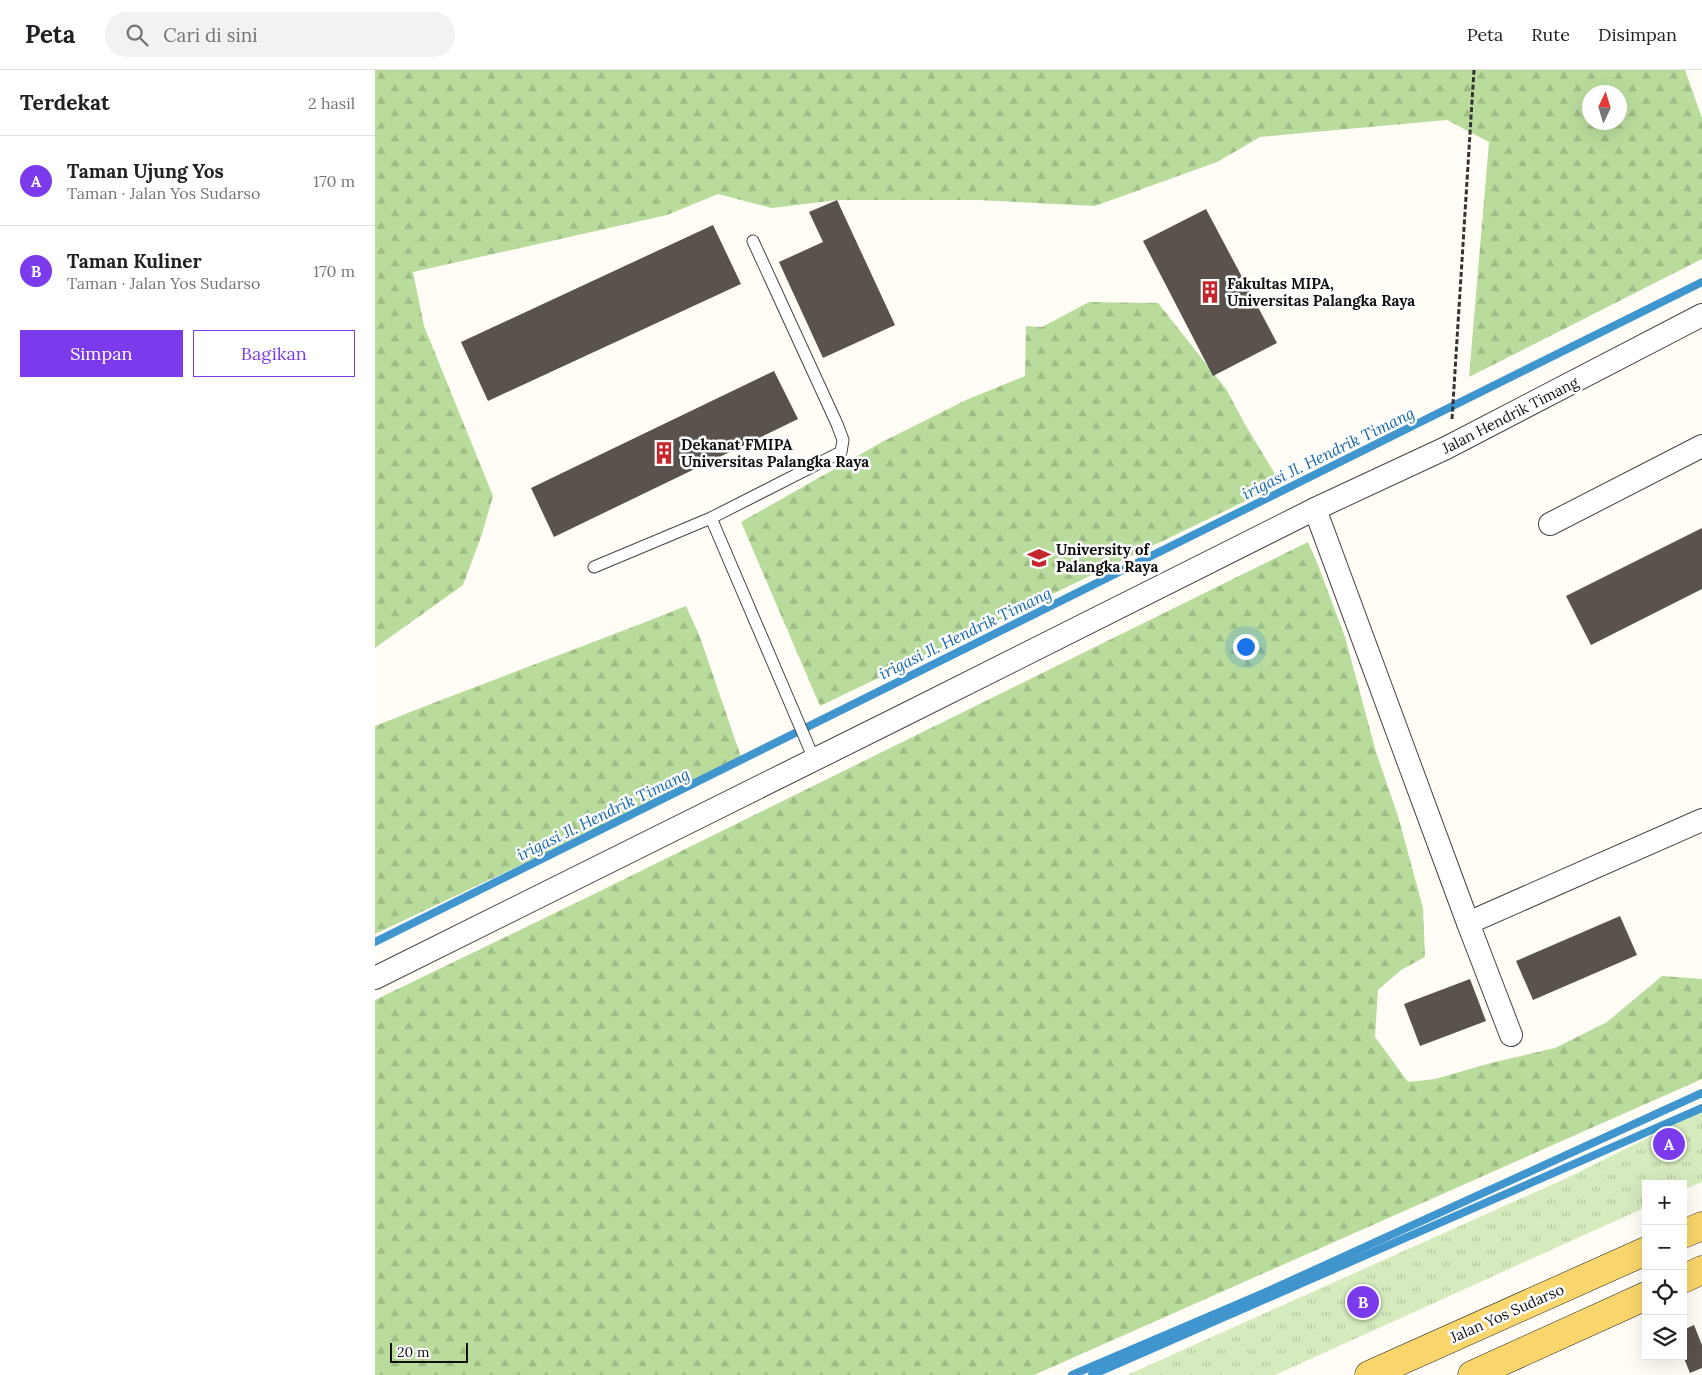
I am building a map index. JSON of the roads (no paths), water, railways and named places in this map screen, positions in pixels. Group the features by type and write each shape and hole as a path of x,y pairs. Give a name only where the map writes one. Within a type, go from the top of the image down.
{"main road":[{"path":"1687,1232 1702,1226"},
{"name":"Jalan Yos Sudarso","path":"1369,1375 1642,1253"},
{"path":"1687,1277 1702,1270"},
{"path":"1487,1372 1642,1298"}],"street":[{"name":"Jalan Hendrik Timang","path":"375,978 811,750 1446,448 1702,315"},
{"path":"1550,524 1702,446"},
{"path":"1315,509 1511,1035"},
{"path":"1468,923 1702,820"}],"lane":[{"path":"594,567 711,518 841,452 843,440 837,424 753,242"},
{"path":"711,518 811,750"}],"waterway":[{"name":"irigasi Jl. Hendrik Timang","path":"375,942 1702,282"},
{"path":"1072,1375 1264,1293 1702,1093"},
{"path":"1092,1375 1702,1108"}],"place":[{"name":"Fakultas MIPA, Universitas Palangka Raya","path":"1210,292"},
{"name":"Dekanat FMIPA Universitas Palangka Raya","path":"664,453"},
{"name":"University of Palangka Raya","path":"1039,558"},
{"name":"Taman Ujung Yos","path":"1669,1144"},
{"name":"Taman Kuliner","path":"1363,1302"}]}
